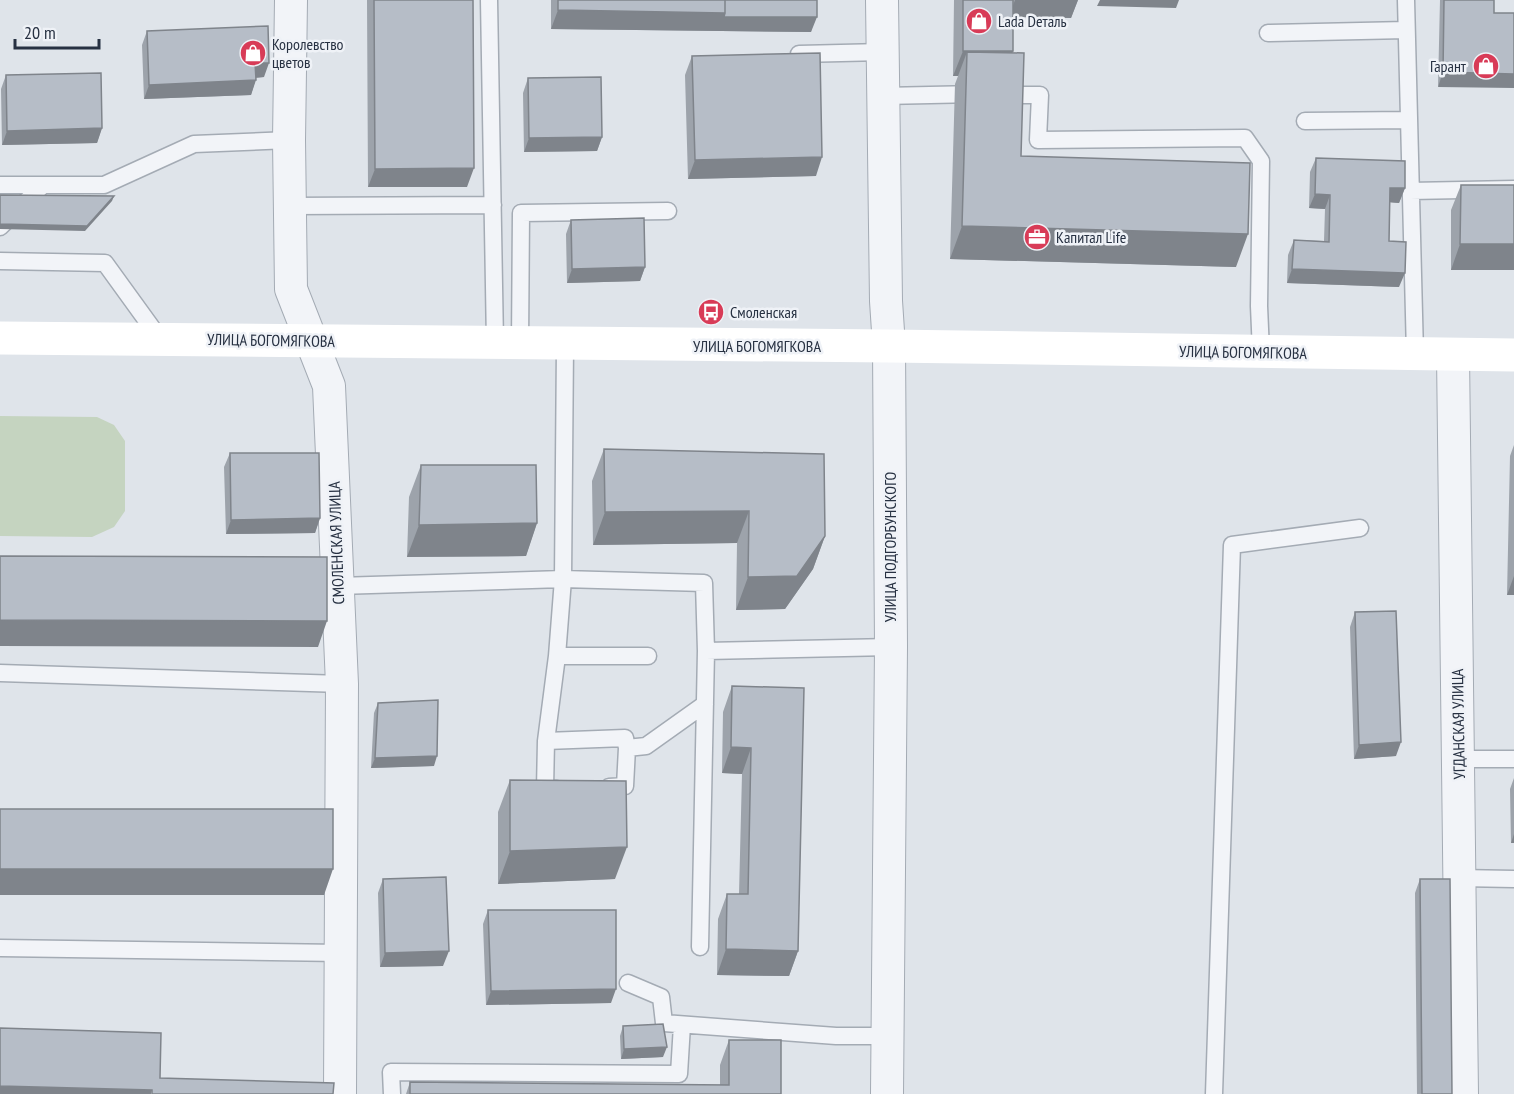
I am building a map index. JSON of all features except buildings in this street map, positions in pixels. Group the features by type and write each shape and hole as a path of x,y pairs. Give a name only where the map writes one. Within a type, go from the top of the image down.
{"main road":[{"name":"УЛИЦА БОГОМЯГКОВА","path":"0,338 565,345 889,346 1514,355"}],"street":[{"name":"СМОЛЕНСКАЯ УЛИЦА","path":"291,0 289,140 291,289 329,386 338,586 342,684 340,1094"},
{"name":"УЛИЦА ПОДГОРБУНСКОГО","path":"882,0 889,346 891,646 888,1094"},
{"name":"УГДАНСКАЯ УЛИЦА","path":"1453,355 1462,1094"}],"lane":[{"path":"489,0 493,205 507,343"},
{"path":"1406,0 1414,354"},
{"path":"1268,33 1406,30"},
{"path":"778,55 883,52"},
{"path":"883,96 1040,95 1038,140 1245,138 1261,161 1259,306 1261,352"},
{"path":"1305,121 1409,120"},
{"path":"0,185 104,185 194,144 289,140"},
{"path":"0,227 44,185"},
{"path":"1410,191 1514,189"},
{"path":"290,206 493,205"},
{"path":"507,343 520,213 668,211"},
{"path":"0,261 105,263 160,339"},
{"path":"565,345 563,579 557,656 546,741 545,789 568,788"},
{"path":"1214,1094 1232,545 1360,528"},
{"path":"338,586 563,579 704,583 706,651 700,947"},
{"path":"706,651 891,646"},
{"path":"557,656 648,656"},
{"path":"0,673 342,684"},
{"path":"627,748 646,746 705,704"},
{"path":"546,741 625,738 627,748 625,786 591,788"},
{"path":"1458,759 1514,759"},
{"path":"1460,878 1514,879"},
{"path":"0,948 340,953"},
{"path":"628,983 661,997 664,1023 836,1036 889,1036"},
{"path":"392,1094 391,1072 679,1074 681,1025"}],"green space":[{"path":"0,416 97,417 114,425 125,441 125,511 114,527 92,537 0,536"}],"place":[{"name":"Lada Dеталь","path":"979,21"},
{"name":"Королевство цветов","path":"253,53"},
{"name":"Гарант","path":"1486,66"},
{"name":"Капитал Life","path":"1037,237"},
{"name":"Смоленская","path":"711,312"}]}
